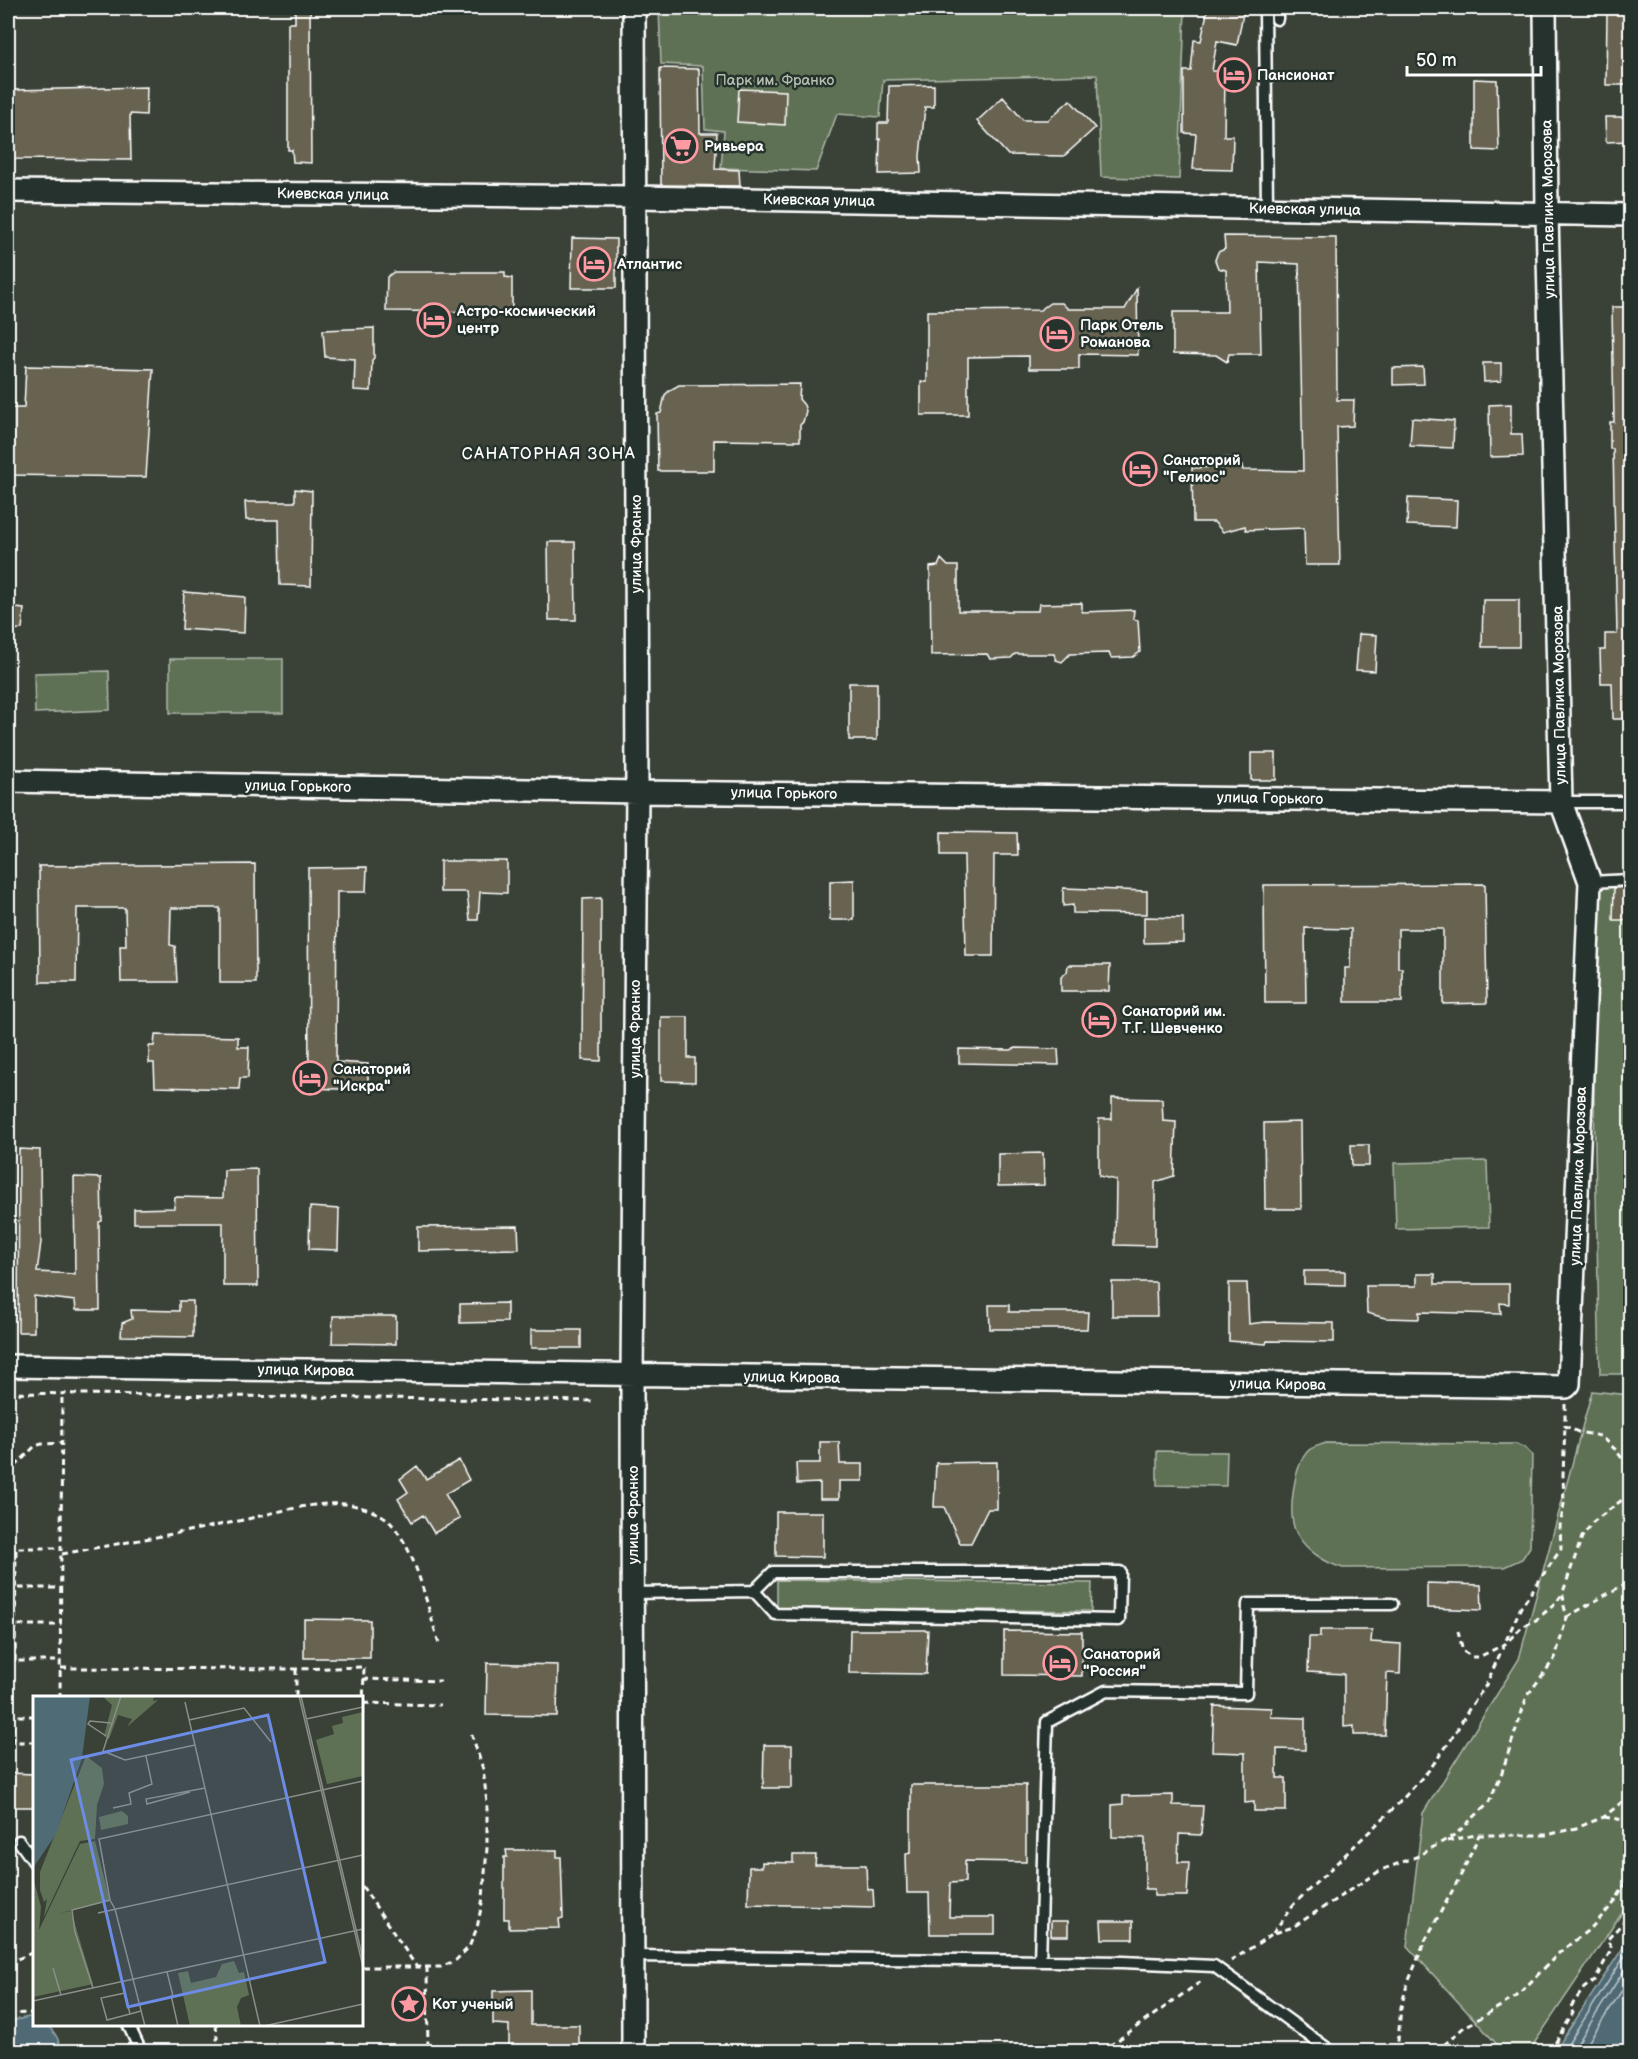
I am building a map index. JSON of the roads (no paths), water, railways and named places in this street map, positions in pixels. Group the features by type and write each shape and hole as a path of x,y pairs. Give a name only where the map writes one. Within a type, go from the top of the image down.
{"street":[{"name":"улица Франко","path":"633,2052 632,1374 637,792 634,8"},
{"name":"улица Павлика Морозова","path":"1545,8 1561,802 1590,882 1567,1382"},
{"name":"Киевская улица","path":"8,191 635,197 1630,215"},
{"name":"улица Горького","path":"8,781 637,792 1561,802"},
{"name":"улица Кирова","path":"8,1366 1567,1382"}],"lane":[{"path":"1265,8 1267,208"},
{"path":"1561,802 1630,802"},
{"path":"1590,882 1630,880"},
{"path":"633,1593 754,1591 773,1572 1120,1572 1119,1620 775,1614 754,1591"},
{"path":"1040,1961 1047,1722 1106,1691 1246,1693 1248,1604 1392,1604"},
{"path":"19,1841 33,1861"},
{"path":"633,1956 1040,1961 1214,1966 1332,2052"},
{"path":"128,2026 141,2052"}],"water":[{"path":"1630,1937 1630,2051 1555,2051"},
{"path":"29,2017 33,2019 33,2026 48,2026 58,2040 60,2051 8,2051 8,2032 15,2020"}],"place":[{"name":"Пансионат","path":"1234,75"},
{"name":"Ривьера","path":"681,146"},
{"name":"Атлантис","path":"594,264"},
{"name":"Астро-космический центр","path":"434,320"},
{"name":"Парк Отель Романова","path":"1057,334"},
{"name":"Санаторий \"Гелиос\"","path":"1140,469"},
{"name":"Санаторий им. Т.Г. Шевченко","path":"1099,1020"},
{"name":"Санаторий \"Искра\"","path":"310,1078"},
{"name":"Санаторий \"Россия\"","path":"1060,1663"},
{"name":"Кот ученый","path":"409,2004"}],"district":[{"name":"САНАТОРНАЯ ЗОНА","path":"549,453"}],"park label":[{"name":"Парк им. Франко","path":"775,80"}]}
